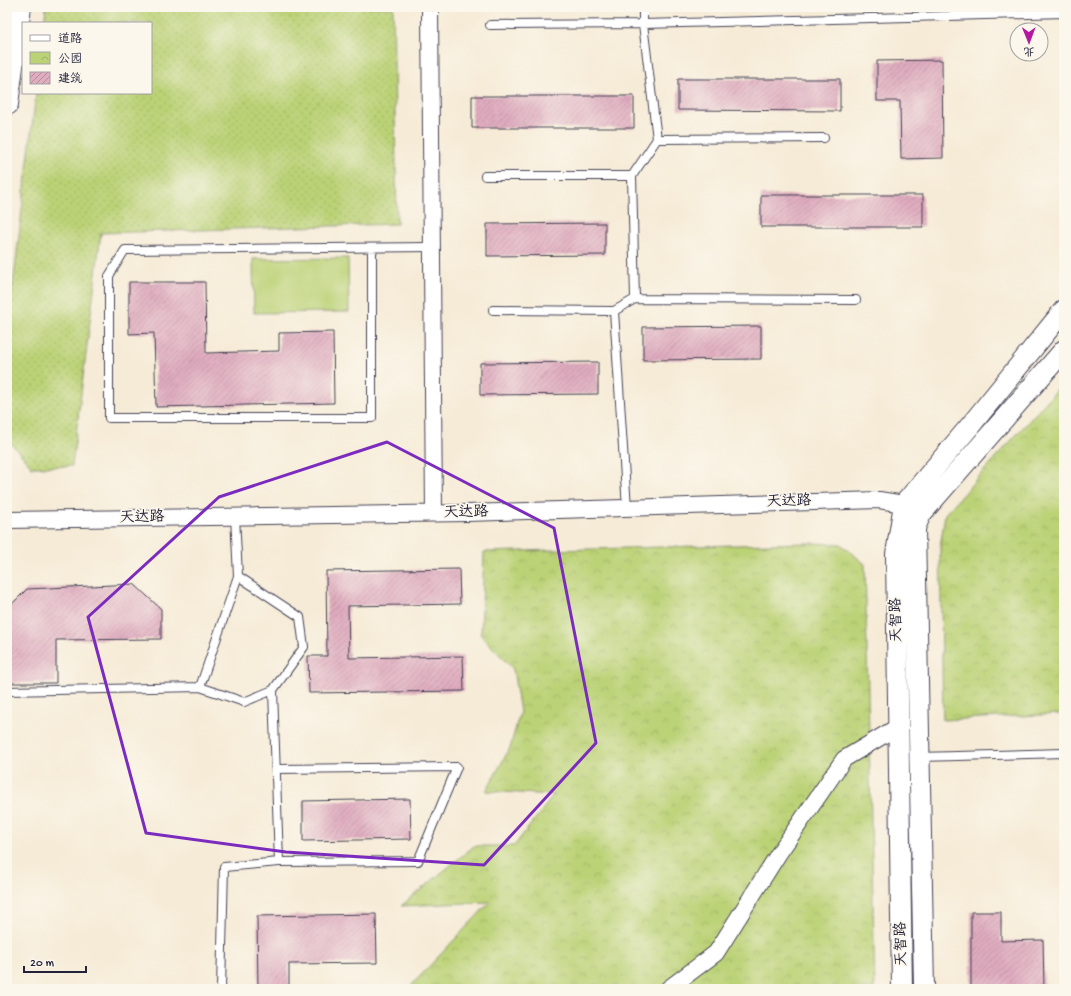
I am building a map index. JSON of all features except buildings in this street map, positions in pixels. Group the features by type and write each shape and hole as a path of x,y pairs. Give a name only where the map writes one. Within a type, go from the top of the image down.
{"highway":[{"path":"7,104 20,7"}],"street":[{"path":"430,7 434,513"},
{"path":"904,504 970,426 1064,310"},
{"name":"天智路","path":"902,989 915,528 921,514 1064,350"},
{"name":"天达路","path":"7,520 434,513 879,500 904,504 921,514"},
{"name":"天智路","path":"904,504 896,554 899,726 909,758 924,989"},
{"path":"668,989 716,953 779,853 844,759 899,726"}],"lane":[{"path":"635,299 632,176 657,139 643,24 643,7"},
{"path":"490,25 643,24 1064,13"},
{"path":"657,139 824,138"},
{"path":"485,176 632,176"},
{"path":"372,248 372,418 109,418 109,276 125,250 432,247"},
{"path":"493,310 614,311 635,299 856,300"},
{"path":"614,311 627,508"},
{"path":"200,686 238,576 235,516"},
{"path":"7,691 200,686 244,702 273,690 304,647 300,617 238,576"},
{"path":"273,690 279,862"},
{"path":"909,758 1064,753"},
{"path":"222,989 224,867 279,862 418,861 457,767 276,769"}],"highlighted area":[{"path":"387,442 554,528 596,743 484,865 286,852 146,833 88,617 219,497"}],"green space":[{"path":"46,7 393,7 397,224 101,233 72,466 32,467 7,439 7,335 36,94 152,94 152,22 44,22"},
{"path":"348,258 349,312 254,313 253,259"},
{"path":"1064,382 1064,708 1060,714 943,720 940,547 945,514"},
{"path":"807,543 841,544 865,564 875,989 408,989 490,902 401,906 474,846 514,846 554,795 486,791 510,748 520,712 513,669 481,635 484,552"}]}
